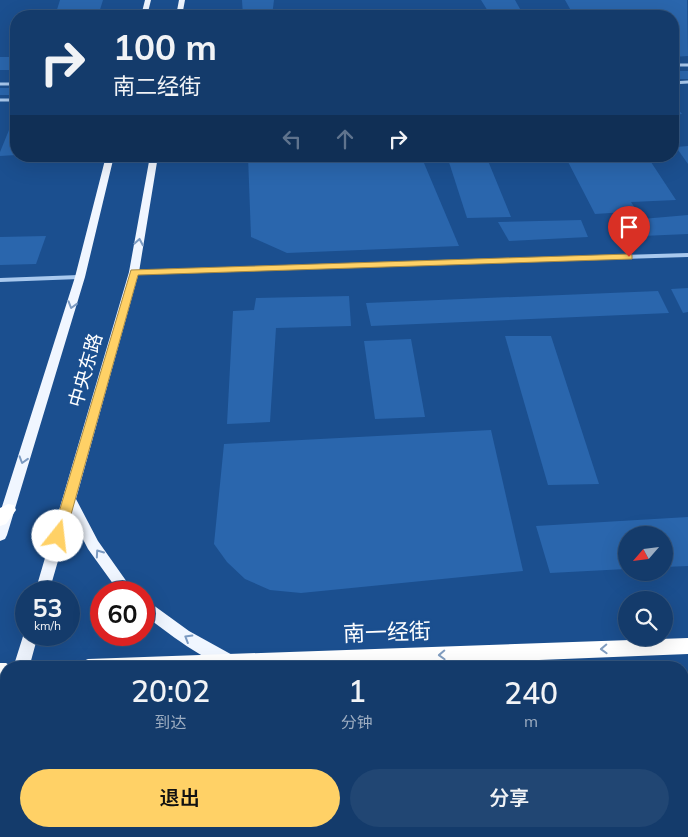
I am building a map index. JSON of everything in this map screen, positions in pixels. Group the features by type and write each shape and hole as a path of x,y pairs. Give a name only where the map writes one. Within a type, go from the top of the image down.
{"highway":[{"name":"南一经街","path":"259,661 688,646"}],"main road":[{"name":"中央东路","path":"0,535 4,514 80,277 109,162"},
{"name":"中央东路","path":"45,581 134,272 153,162"},
{"path":"69,499 93,545 119,581"},
{"path":"155,615 184,636 228,661"},
{"path":"23,661 27,646"}],"street":[{"path":"134,272 688,255"},
{"path":"0,280 80,277"}],"building":[{"path":"60,0 103,0 100,10 57,10"},
{"path":"242,0 274,0 273,10 243,10"},
{"path":"481,0 515,0 521,10 487,10"},
{"path":"565,0 687,0 688,56 679,57 679,10 571,10"},
{"path":"0,57 10,57 10,70 0,70"},
{"path":"679,71 688,71 688,79 679,79"},
{"path":"0,88 10,88 10,95 0,95"},
{"path":"10,128 10,155 0,156"},
{"path":"688,146 688,164 679,151 679,147"},
{"path":"248,162 424,162 459,246 287,253 251,237"},
{"path":"449,162 488,162 511,217 467,218"},
{"path":"568,162 651,162 676,200 631,202 642,219 688,215 688,234 642,236 626,212 595,214"},
{"path":"581,220 588,237 509,241 498,222"},
{"path":"46,236 36,264 0,265 0,237"},
{"path":"688,288 688,312 683,313 671,289"},
{"path":"658,291 669,313 371,326 366,303"},
{"path":"349,296 351,326 276,328 270,422 227,424 233,311 254,310 256,298"},
{"path":"505,336 551,336 599,484 548,485"},
{"path":"411,339 425,417 375,419 364,341"},
{"path":"491,430 523,571 301,593 270,590 245,579 227,562 214,544 224,444"},
{"path":"688,517 688,566 673,567 673,526 618,526 618,569 550,573 536,526"}],"route":[{"path":"58,536 134,272 629,257"}]}
